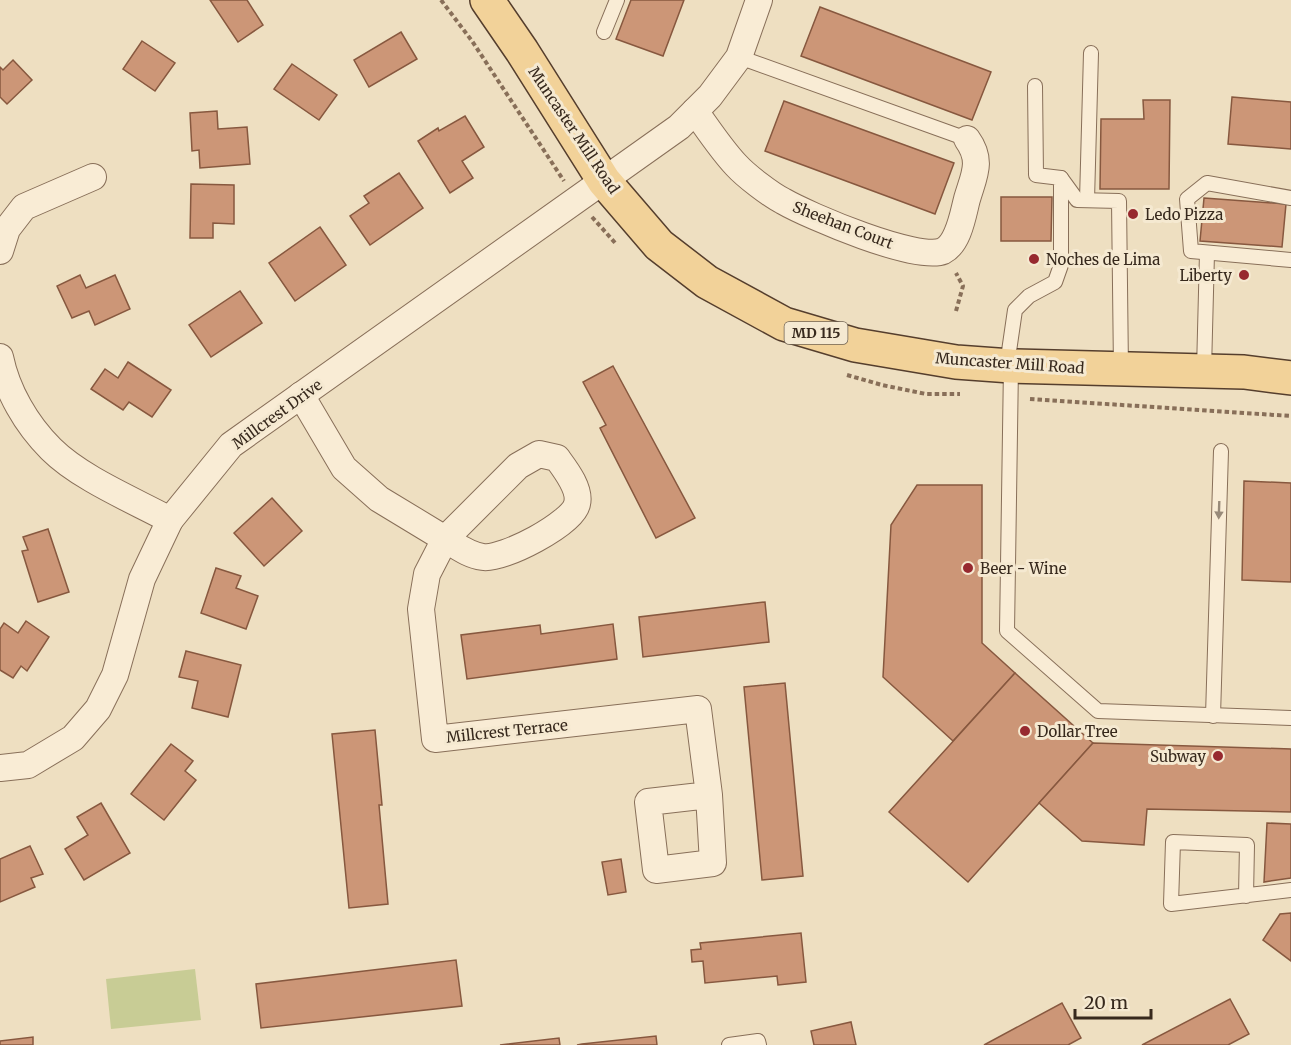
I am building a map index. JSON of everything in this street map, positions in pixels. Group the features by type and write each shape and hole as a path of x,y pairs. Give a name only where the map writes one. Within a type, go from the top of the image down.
{"main road":[{"name":"Muncaster Mill Road","path":"487,0 604,181 659,245 707,282 784,324 855,345 956,362 1010,376 1121,369 1244,372 1291,378"}],"street":[{"name":"Millcrest Drive","path":"0,768 27,765 73,738 98,709 115,675 142,579 170,520 231,445 679,127 710,96 739,57 759,0"},
{"name":"Sheehan Court","path":"695,111 737,166 782,201 844,229 908,250 933,253 944,250"},
{"path":"944,250 952,242 959,227 978,162 974,149 967,139"},
{"path":"0,251 7,229 24,207 93,177"},
{"path":"0,357 5,379 25,416 51,449 85,474 170,520"},
{"name":"Millcrest Terrace","path":"302,395 344,468 379,499 445,539 466,552 485,558 517,550 568,518 577,504 577,493 558,458 539,454 518,466 445,539 427,574 421,609 435,739 698,709 709,795"}],"lane":[{"path":"604,32 617,0"},
{"path":"1087,200 1091,53"},
{"path":"739,57 967,139"},
{"path":"1035,86 1036,175 1061,178 1077,200 1119,201 1121,369"},
{"path":"1061,178 1061,265 1055,282 1029,296 1015,310 1010,376 1007,631 1098,711 1291,718"},
{"path":"1291,198 1207,183 1187,199 1191,251 1291,260"},
{"path":"1204,371 1207,253"},
{"path":"1214,716 1221,452"},
{"path":"1246,896 1247,845 1173,842 1171,904 1246,896 1291,890"},
{"path":"729,1045 758,1041 759,1045"}],"path":[{"path":"441,0 472,41 541,149 578,200 621,249"},
{"path":"944,250 963,286 956,311"},
{"path":"838,373 926,394 968,394"},
{"path":"1010,376 1040,401 1291,416"}],"green space":[{"path":"195,969 201,1020 111,1029 106,979"}],"building":[{"path":"210,0 247,0 263,25 238,42"},
{"path":"631,0 684,0 663,56 616,39"},
{"path":"820,7 991,72 972,120 801,56"},
{"path":"401,32 417,59 369,87 354,60"},
{"path":"142,41 175,63 155,91 123,69"},
{"path":"13,60 32,80 7,104 0,97 0,67 3,70"},
{"path":"292,64 337,95 319,120 274,89"},
{"path":"1232,97 1291,102 1291,149 1228,144"},
{"path":"1143,100 1170,100 1169,189 1100,189 1101,119 1144,119"},
{"path":"784,101 954,163 935,214 765,151"},
{"path":"217,111 218,129 247,127 250,164 200,168 199,150 192,151 190,113"},
{"path":"465,116 484,147 462,161 473,178 450,193 418,141 438,128 439,131"},
{"path":"399,173 423,208 370,245 350,216 369,203 364,196"},
{"path":"191,184 234,185 234,224 213,223 213,238 190,238"},
{"path":"1001,197 1052,197 1051,241 1001,241"},
{"path":"1204,198 1286,204 1282,247 1200,241"},
{"path":"320,227 346,265 295,301 269,263"},
{"path":"80,275 86,288 115,275 130,309 95,325 89,311 72,318 57,286"},
{"path":"240,291 262,323 211,357 189,325"},
{"path":"128,362 171,390 152,417 129,402 123,410 91,389 105,369 118,378"},
{"path":"613,366 695,518 656,538 600,428 606,425 583,382"},
{"path":"1244,481 1291,483 1291,582 1242,580"},
{"path":"917,485 982,485 982,643 1015,673 953,741 883,677 891,525"},
{"path":"272,498 302,531 264,566 234,533"},
{"path":"48,529 69,592 38,602 22,551 28,550 23,537"},
{"path":"216,568 241,576 236,588 258,596 246,629 201,613"},
{"path":"765,602 769,642 643,657 639,617"},
{"path":"26,621 49,637 27,671 21,666 13,678 0,670 0,629 4,623 18,633"},
{"path":"613,624 617,659 467,679 461,635 540,625 541,634"},
{"path":"186,651 241,665 228,717 192,708 198,681 179,677"},
{"path":"1015,673 1093,743 968,882 889,812"},
{"path":"785,683 803,876 762,880 744,687"},
{"path":"375,730 388,904 349,908 332,734"},
{"path":"1093,743 1291,749 1291,812 1147,809 1144,845 1082,841 1039,803"},
{"path":"171,744 193,761 185,771 196,780 164,820 131,794"},
{"path":"101,803 130,853 84,880 65,849 88,835 77,817"},
{"path":"1267,823 1291,824 1291,878 1264,882"},
{"path":"30,846 43,874 31,878 35,887 0,902 0,859"},
{"path":"621,859 626,892 608,895 602,862"},
{"path":"1291,913 1291,961 1263,940 1280,914"},
{"path":"801,933 806,982 778,985 777,976 705,983 703,961 692,962 691,950 701,949 700,943"},
{"path":"456,960 462,1006 261,1028 256,984"},
{"path":"1230,999 1249,1034 1228,1045 1142,1045"},
{"path":"1062,1003 1081,1038 1068,1045 984,1045"},
{"path":"851,1022 856,1045 814,1045 811,1031"},
{"path":"656,1036 657,1045 577,1045 582,1044"},
{"path":"33,1037 33,1045 0,1045 0,1041"},
{"path":"559,1038 560,1045 500,1045"}],"place":[{"name":"Ledo Pizza","path":"1133,214"},
{"name":"Noches de Lima","path":"1034,259"},
{"name":"Liberty","path":"1244,275"},
{"name":"Beer - Wine","path":"968,568"},
{"name":"Dollar Tree","path":"1025,731"},
{"name":"Subway","path":"1218,756"}]}
